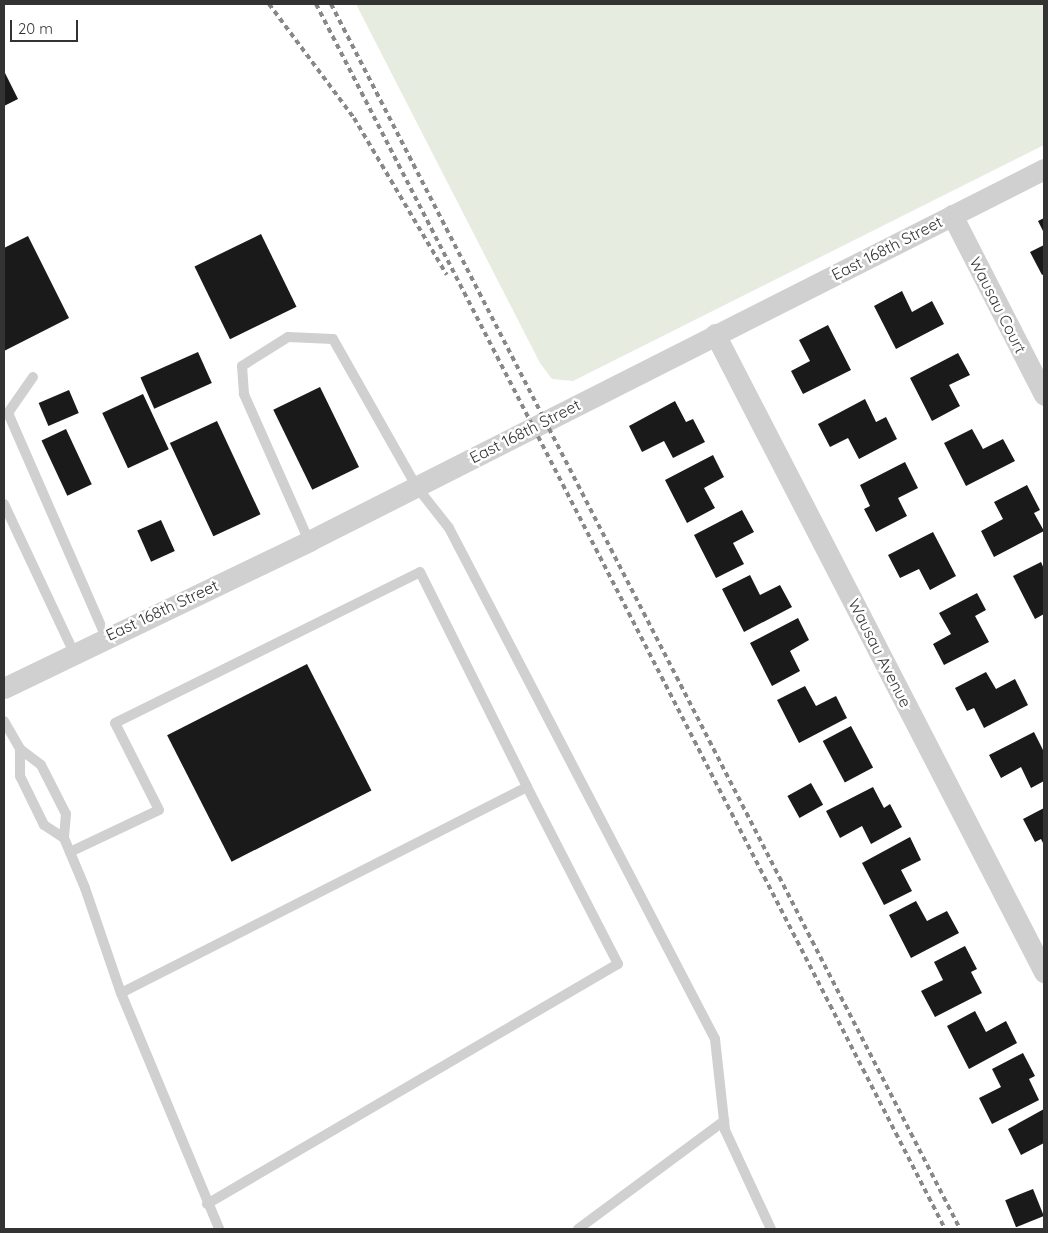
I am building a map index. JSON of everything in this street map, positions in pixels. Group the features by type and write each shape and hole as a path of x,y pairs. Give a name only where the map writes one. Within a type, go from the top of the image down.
{"street":[{"name":"East 168th Street","path":"4,688 106,637 309,541 1044,169"},
{"name":"Wausau Court","path":"952,215 1044,395"},
{"name":"Wausau Avenue","path":"715,334 1044,972"}],"lane":[{"path":"309,541 244,394 242,366 288,337 333,339 416,486 449,528 715,1039 724,1121 771,1229"},
{"path":"32,377 8,413 106,637"},
{"path":"4,504 74,653"},
{"path":"70,852 159,810 114,723 420,572 526,787 618,964 207,1204"},
{"path":"4,721 20,749 41,765 66,814 64,838 121,993 219,1229"},
{"path":"20,749 20,776 44,824 64,838"},
{"path":"121,993 526,787"},
{"path":"578,1229 724,1121"}],"shaded area":[{"path":"356,4 1044,4 1044,145 573,381 552,379 540,363"}],"building":[{"path":"4,71 18,99 4,106"},
{"path":"1044,218 1044,233 1038,221"},
{"path":"261,234 297,307 230,339 194,266"},
{"path":"28,236 69,318 4,351 4,248"},
{"path":"1044,245 1044,274 1042,275 1030,252"},
{"path":"902,291 912,312 932,301 944,324 896,349 874,306"},
{"path":"828,325 851,370 803,394 791,371 810,361 799,340"},
{"path":"198,352 212,383 154,409 140,378"},
{"path":"958,353 970,375 949,385 960,406 932,421 910,378"},
{"path":"320,387 359,467 312,490 273,410"},
{"path":"69,390 79,413 48,426 39,403"},
{"path":"143,394 169,449 128,468 102,413"},
{"path":"865,399 876,422 886,417 897,439 859,459 848,438 830,447 818,424"},
{"path":"675,401 686,422 693,419 705,442 673,458 664,441 642,452 629,426"},
{"path":"217,421 261,514 213,536 170,443"},
{"path":"66,429 92,484 67,496 42,440"},
{"path":"972,429 983,449 1003,439 1015,461 966,486 944,443"},
{"path":"713,455 724,477 704,488 715,508 687,523 665,480"},
{"path":"905,462 918,488 898,498 907,516 876,532 864,509 870,506 860,485"},
{"path":"1027,485 1040,510 1034,513 1044,531 994,557 981,531 1003,519 994,502"},
{"path":"742,510 754,532 733,543 744,564 716,578 694,535"},
{"path":"161,520 175,551 151,562 137,531"},
{"path":"933,532 956,576 930,590 919,569 900,578 888,555"},
{"path":"1041,562 1044,569 1044,614 1035,619 1013,576"},
{"path":"750,575 760,595 780,585 792,607 744,632 722,589"},
{"path":"977,593 986,610 975,616 989,642 944,665 933,644 951,634 939,613"},
{"path":"798,618 809,640 790,651 800,671 772,686 750,643"},
{"path":"307,664 371,791 232,862 167,735"},
{"path":"986,672 996,689 1015,679 1028,705 984,728 974,708 967,711 955,688"},
{"path":"805,686 816,706 836,696 847,718 799,743 777,700"},
{"path":"851,726 873,767 845,783 823,741"},
{"path":"1034,732 1044,752 1044,781 1031,788 1021,767 1001,778 989,755"},
{"path":"811,783 823,805 800,818 787,796"},
{"path":"873,787 884,808 890,804 902,827 871,844 862,826 840,838 826,811"},
{"path":"1044,808 1044,845 1041,839 1035,842 1023,819"},
{"path":"910,837 921,860 901,870 912,891 884,905 862,863"},
{"path":"916,901 927,921 947,911 959,933 911,958 889,915"},
{"path":"965,946 977,969 971,972 982,993 935,1017 921,991 943,980 934,962"},
{"path":"975,1011 986,1032 1006,1021 1017,1043 969,1069 947,1026"},
{"path":"1023,1053 1035,1076 1029,1079 1039,1100 992,1124 979,1098 1001,1087 992,1069"},
{"path":"1044,1109 1044,1143 1021,1155 1008,1129"},
{"path":"1033,1189 1044,1216 1016,1227 1005,1200"}],"railway":[{"path":"269,4 354,118 447,275"},
{"path":"316,4 945,1229"},
{"path":"331,4 960,1229"}]}
